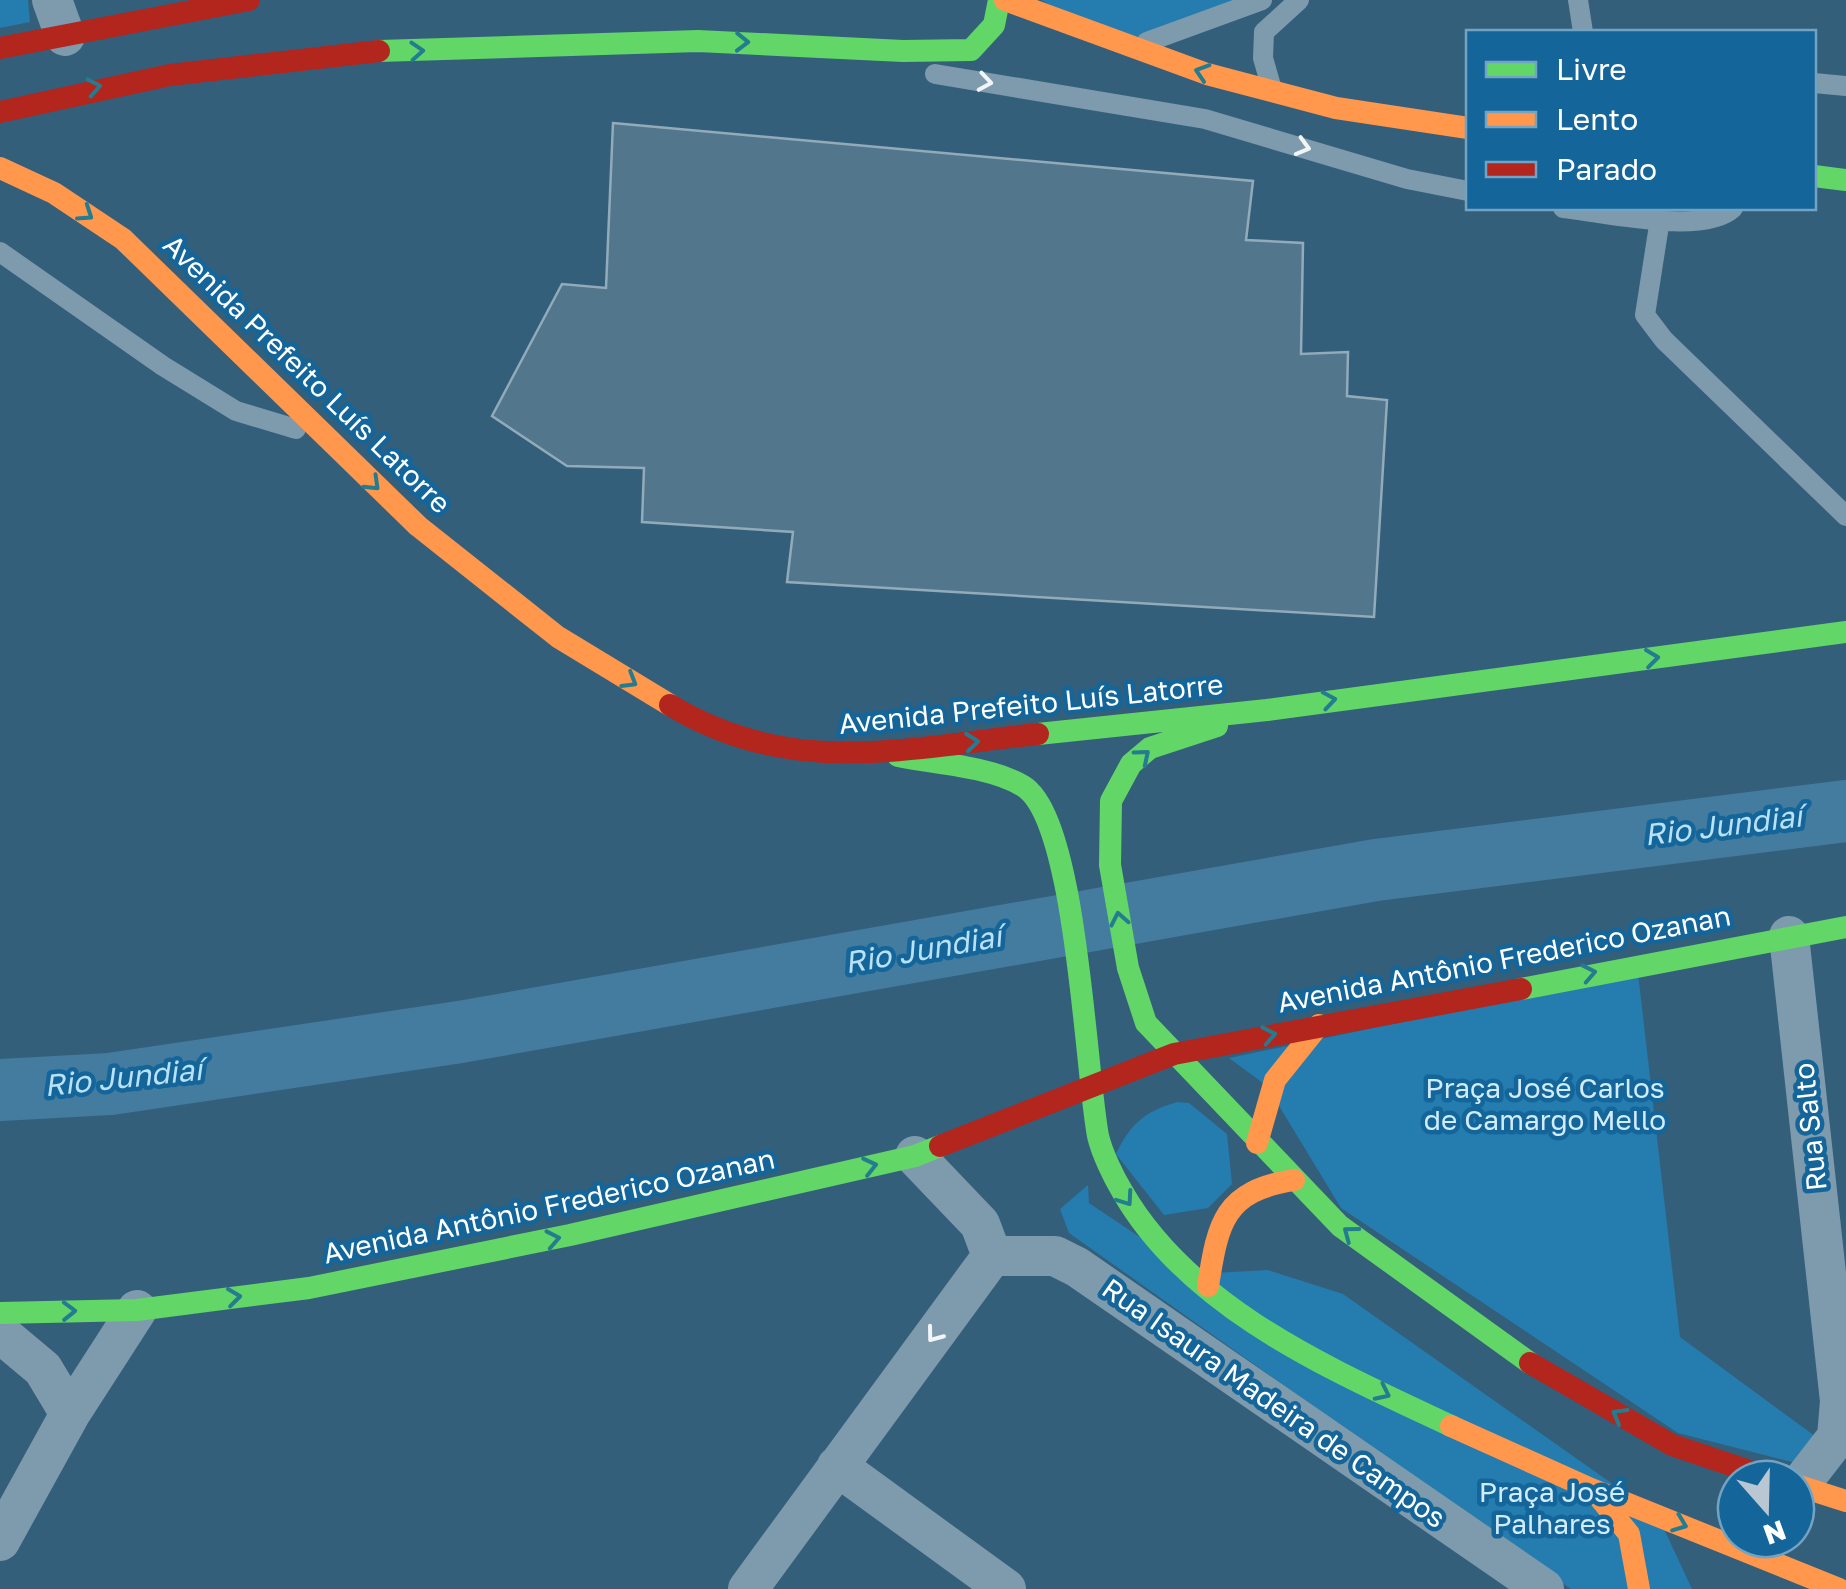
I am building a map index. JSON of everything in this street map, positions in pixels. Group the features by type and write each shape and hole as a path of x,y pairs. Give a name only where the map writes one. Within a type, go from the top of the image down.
{"main road":[{"path":"0,48 58,18 249,0"},
{"path":"0,112 111,83 284,60 478,46 696,41 894,51 970,50 994,25 1002,0 1132,48 1274,92 1336,108 1466,128"},
{"name":"Avenida Prefeito Luís Latorre","path":"0,168 54,192 123,239 418,526 558,636 705,726 774,748 834,756 1267,710 1846,632"},
{"path":"1816,176 1846,180"},
{"path":"1267,710 1152,747 1116,785 1104,823 1104,840 1134,998 1146,1023 1340,1226 1525,1360 1672,1446 1716,1460"},
{"path":"875,752 975,770 1022,785 1042,801 1061,852 1095,1085 1099,1140 1108,1171 1153,1236 1208,1286 1258,1325 1319,1362 1595,1492 1834,1585"},
{"name":"Avenida Antônio Frederico Ozanan","path":"0,1312 137,1310 309,1288 570,1235 915,1156 1174,1054 1846,928"},
{"path":"1258,1143 1276,1080 1319,1025"},
{"path":"1208,1286 1226,1208 1243,1192 1294,1180"},
{"path":"1595,1492 1630,1534 1639,1589"},
{"path":"1816,1492 1846,1501"},
{"path":"1764,1581 1790,1574 1834,1585"}],"street":[{"name":"Rua Salto","path":"1789,936 1840,1400 1836,1437 1814,1459"},
{"path":"748,1589 992,1256 980,1224 915,1156"},
{"name":"Rua Isaura Madeira de Campos","path":"992,1256 1055,1256 1077,1267 1544,1589"},
{"path":"0,1542 70,1414 137,1310"},
{"path":"0,1333 44,1369 70,1414"},
{"path":"836,1466 1006,1589"}],"lane":[{"path":"1132,48 1262,0"},
{"path":"1274,92 1261,43 1276,18 1299,0"},
{"path":"1578,0 1584,30"},
{"path":"894,51 933,74 1205,119 1407,179 1466,191"},
{"path":"1816,83 1846,86"},
{"path":"1581,210 1703,222 1732,210"},
{"path":"1660,219 1644,315 1846,516"},
{"path":"0,252 162,366 236,412 324,437"}],"green space":[{"path":"0,0 28,0 30,22 0,28"},
{"path":"1041,0 1257,0 1135,56"},
{"name":"Praça José Carlos de Camargo Mello","path":"1638,973 1680,1337 1823,1442 1809,1459 1780,1459 1678,1433 1341,1208 1267,1086 1229,1058"},
{"path":"1177,1102 1189,1103 1227,1134 1232,1184 1208,1208 1164,1215 1116,1154 1140,1120"},
{"name":"Praça José Palhares","path":"1088,1185 1089,1203 1195,1274 1268,1270 1343,1294 1658,1516 1692,1589 1571,1589 1069,1233 1060,1209"}],"building":[{"path":"613,123 1253,181 1246,240 1303,243 1301,354 1348,352 1347,396 1387,400 1374,617 787,582 793,532 642,522 644,468 567,466 492,416 562,284 606,288"}],"waterway":[{"name":"Rio Jundiaí","path":"0,1090 110,1084 460,1032 1376,870 1846,811"}],"traffic: fast":[{"path":"379,51 698,41 903,51 971,50 994,25 999,0"},
{"path":"1816,176 1846,180"},
{"path":"1038,734 1267,710 1846,632"},
{"path":"1217,726 1150,748 1131,764 1111,801 1110,865 1128,968 1146,1023 1340,1226 1530,1363"},
{"path":"898,756 1010,779 1023,786 1041,808 1056,845 1067,893 1098,1136 1119,1185 1151,1233 1186,1270 1268,1332 1451,1426"},
{"path":"1521,989 1846,927"},
{"path":"0,1313 137,1310 309,1288 570,1235 915,1156 940,1146"}],"traffic: slow":[{"path":"1005,0 1207,74 1336,108 1466,128"},
{"path":"0,168 54,193 123,239 418,526 558,637 670,705"},
{"path":"1257,1143 1275,1080 1319,1025"},
{"path":"1208,1286 1216,1244 1228,1213 1252,1192 1294,1180"},
{"path":"1451,1426 1591,1489 1839,1589"},
{"path":"1816,1491 1846,1501"},
{"path":"1595,1492 1629,1534 1639,1589"}],"traffic: jam":[{"path":"0,48 249,0"},
{"path":"0,112 170,75 379,51"},
{"path":"670,705 715,728 760,743 805,750 895,750 1038,734"},
{"path":"940,1146 1174,1054 1521,989"},
{"path":"1530,1363 1672,1445 1716,1460"}]}
